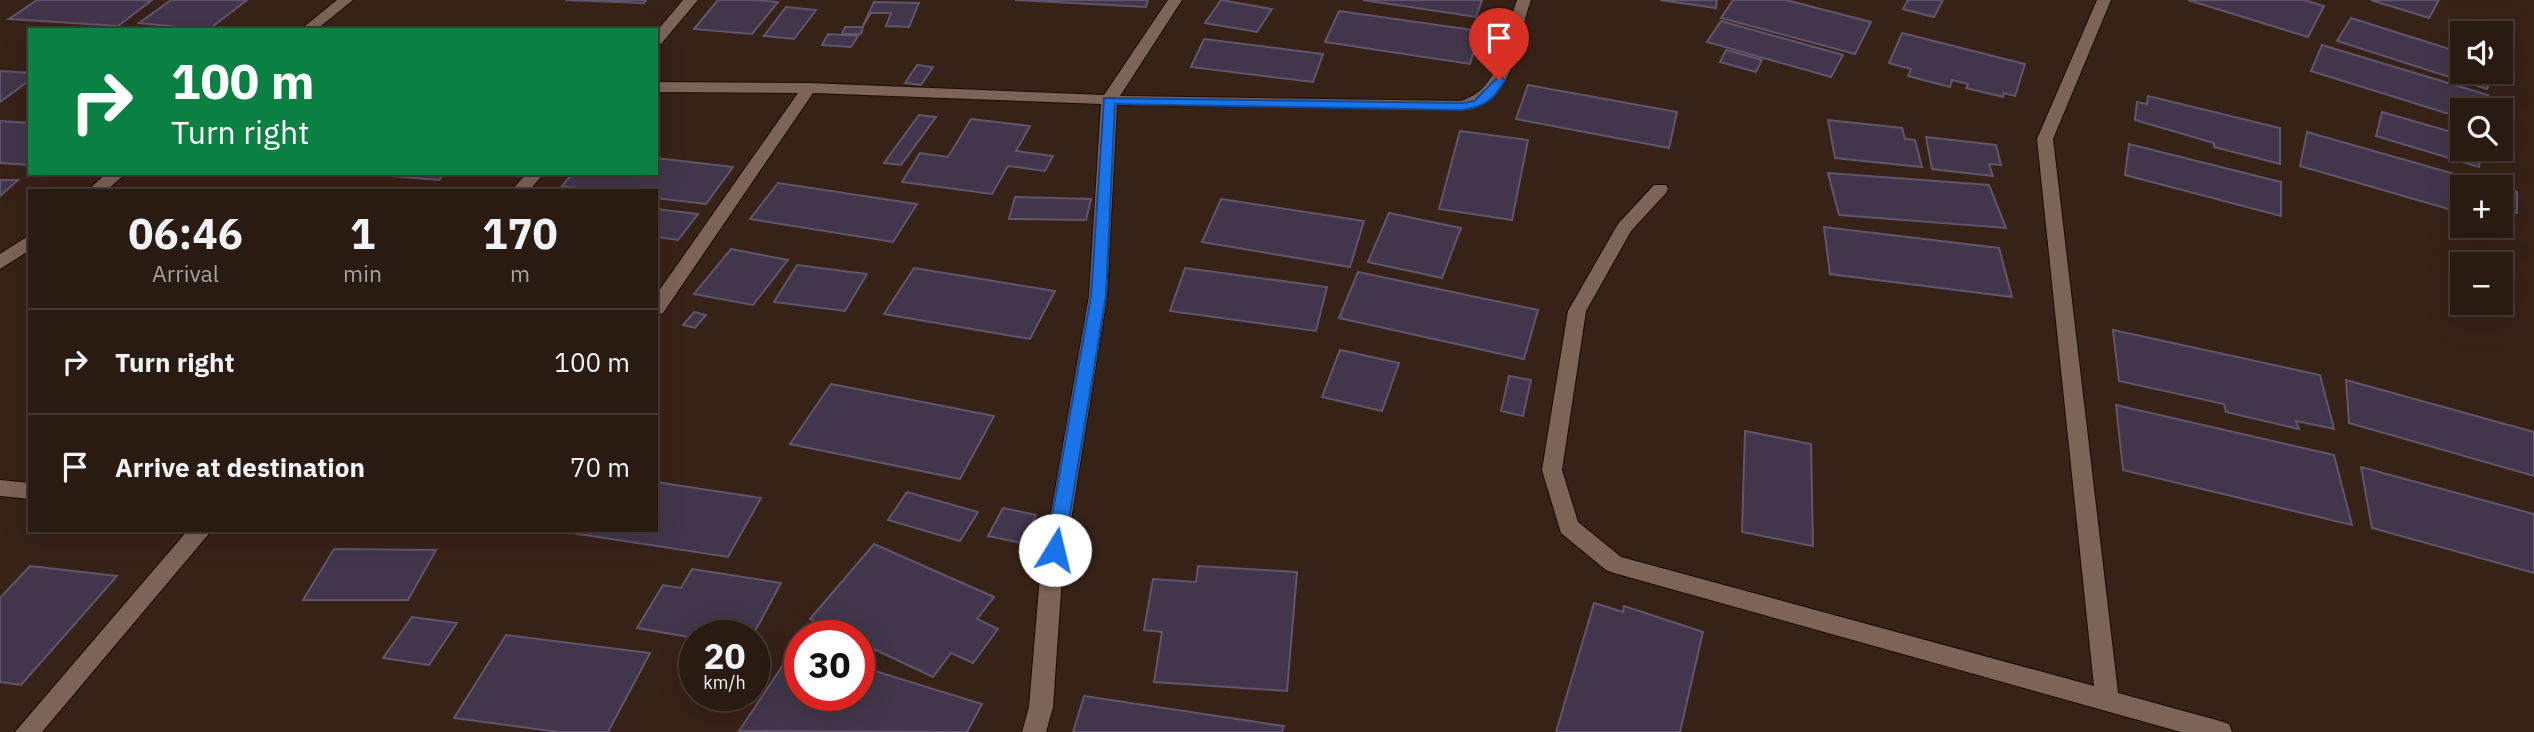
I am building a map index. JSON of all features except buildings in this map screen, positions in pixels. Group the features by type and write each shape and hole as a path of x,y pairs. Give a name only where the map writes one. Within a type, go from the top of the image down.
{"street":[{"path":"310,28 346,0"},
{"path":"658,39 691,0"},
{"path":"1034,732 1041,708 1051,576 1098,296 1109,100 1175,0"},
{"path":"658,87 809,88 1109,100 1462,106 1478,104 1491,94 1499,80 1524,0"},
{"path":"2104,0 2045,139 2107,700"},
{"path":"658,306 809,88"},
{"path":"98,189 115,175"},
{"path":"521,189 534,175"},
{"path":"1660,189 1624,228 1577,311 1552,470 1569,527 1614,564 2220,732"},
{"path":"0,263 28,242"},
{"path":"0,488 28,491"},
{"path":"27,732 199,532"}],"route":[{"path":"1055,550 1098,296 1109,100 1462,106 1478,104 1491,94 1499,80"}]}
